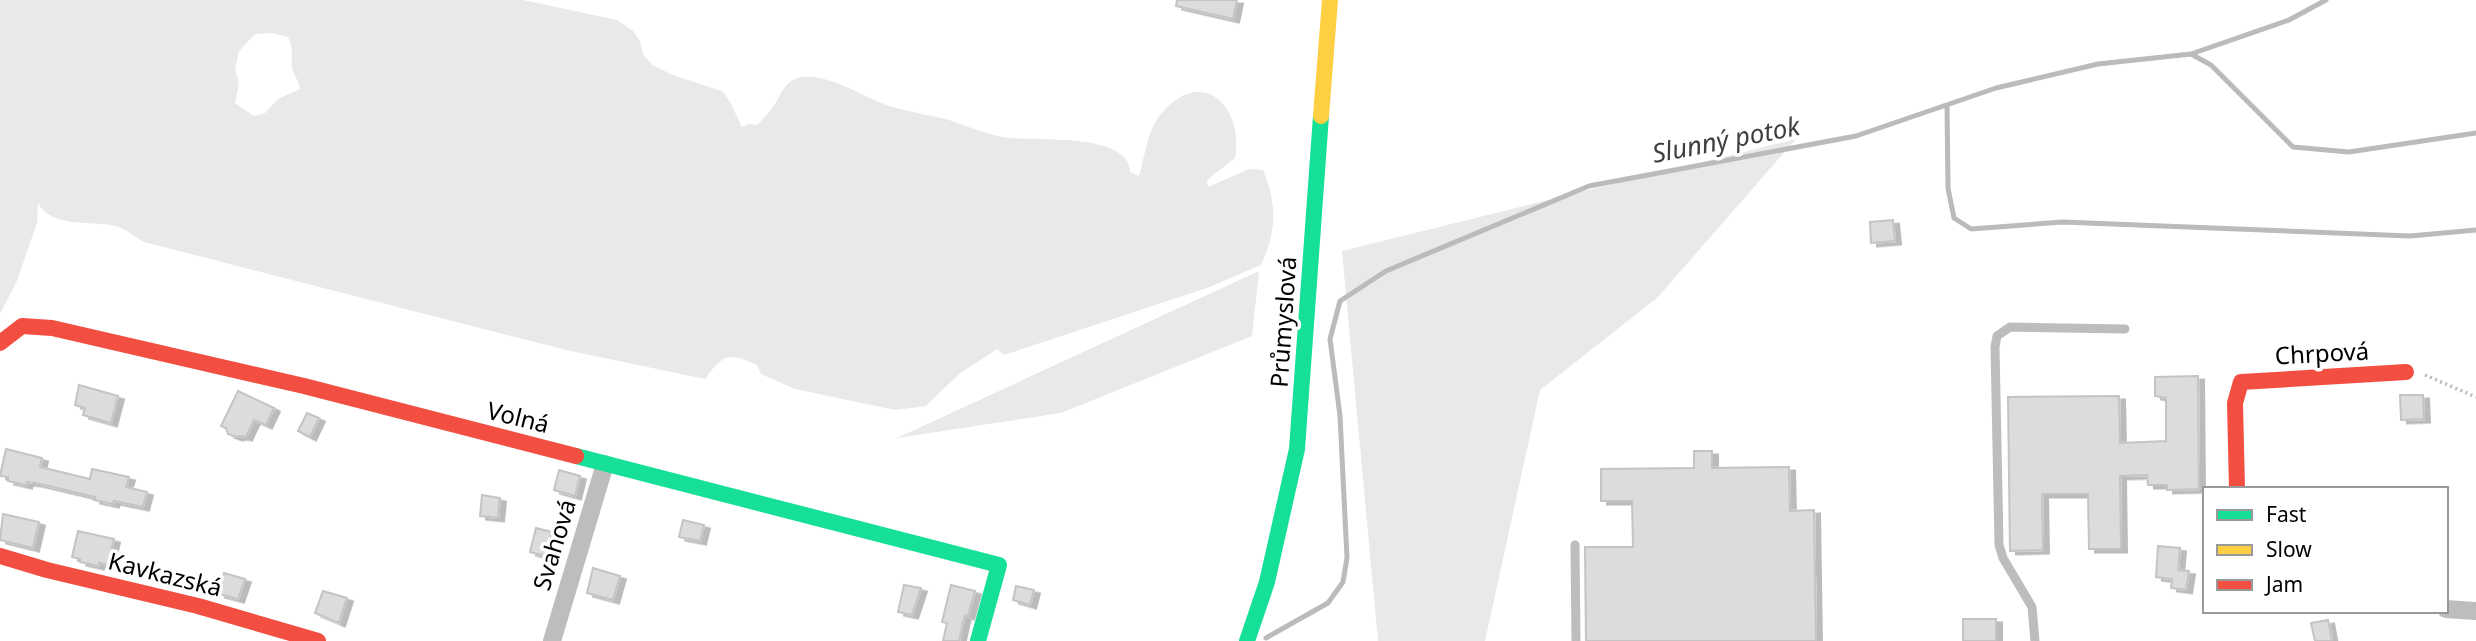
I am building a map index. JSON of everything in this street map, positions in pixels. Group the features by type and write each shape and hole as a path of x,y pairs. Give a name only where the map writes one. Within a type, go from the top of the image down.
{"street":[{"name":"Průmyslová","path":"1247,641 1267,582 1297,449 1330,0"},
{"name":"Volná","path":"0,344 22,326 52,328 291,383 999,565 978,641"},
{"name":"Chrpová","path":"2237,487 2235,403 2241,382 2406,372"},
{"name":"Svahová","path":"552,641 605,464"},
{"name":"Kavkazská","path":"0,556 198,606 318,641"},
{"path":"2448,609 2476,611"}],"lane":[{"path":"2035,641 2032,607 2003,558 1999,545 1995,347 1997,336 2010,327 2125,329"},
{"path":"1575,545 1576,641"}],"path":[{"path":"2406,372 2418,371 2476,397"}],"shaded area":[{"path":"0,0 523,0 617,20 633,31 640,41 643,54 652,65 675,76 722,91 742,127 757,125 793,80 816,77 893,107 946,119 1002,137 1097,144 1114,150 1126,159 1130,172 1139,176 1156,120 1176,100 1191,93 1205,93 1217,98 1226,108 1233,122 1236,139 1235,158 1207,180 1208,187 1249,169 1263,170 1273,206 1270,241 1261,265 1207,288 1004,355 997,349 959,374 926,406 895,410 795,389 761,374 757,365 739,358 722,360 705,379 566,350 144,242 115,226 62,220 44,211 38,203 37,223 16,283 0,314","holes":["272,33 288,37 292,49 293,70 300,89 278,99 265,113 254,116 235,103 239,83 235,69 239,51 255,34"]},
{"path":"1796,139 1657,298 1540,390 1485,641 1378,641 1342,251"},
{"path":"1259,271 1252,336 1061,413 897,438"}],"building":[{"path":"1177,0 1237,0 1233,19 1176,6"},
{"path":"1893,220 1895,241 1871,243 1870,222"},
{"path":"2198,376 2199,489 2167,490 2167,485 2148,485 2147,475 2120,476 2121,549 2089,549 2088,494 2042,494 2043,550 2010,551 2008,397 2119,396 2120,443 2166,441 2166,398 2155,396 2155,377"},
{"path":"79,385 118,396 111,423 83,415 85,408 75,405"},
{"path":"238,391 274,408 266,425 254,420 246,437 228,434 226,428 221,426"},
{"path":"2400,395 2423,395 2424,419 2401,420"},
{"path":"307,413 319,418 310,437 298,431"},
{"path":"6,449 42,458 40,467 90,479 92,469 129,477 126,487 147,492 143,507 94,500 95,497 36,483 27,482 26,485 8,481 8,477 0,476"},
{"path":"1694,451 1712,451 1712,468 1789,467 1790,511 1814,510 1816,641 1586,641 1585,547 1633,547 1632,501 1601,501 1601,469 1694,468"},
{"path":"559,470 580,476 575,496 554,490"},
{"path":"482,495 500,498 498,518 480,516"},
{"path":"3,514 39,522 33,548 0,540"},
{"path":"683,520 704,525 700,541 679,537"},
{"path":"536,528 552,532 551,536 554,537 549,557 530,552"},
{"path":"78,531 114,539 108,565 80,562 80,559 72,557"},
{"path":"2158,546 2180,548 2178,570 2189,571 2186,590 2171,588 2172,579 2156,577"},
{"path":"593,568 620,576 613,600 587,593"},
{"path":"224,573 245,579 238,599 219,594"},
{"path":"904,585 921,588 912,615 898,612"},
{"path":"951,585 975,591 968,616 965,615 959,641 943,641 947,623 942,622"},
{"path":"1016,586 1034,590 1030,605 1013,600"},
{"path":"323,591 347,598 339,623 315,613"},
{"path":"1963,619 1996,619 1996,641 1963,641"},
{"path":"2328,620 2332,641 2315,641 2311,623"}],"waterway":[{"path":"2191,54 2289,20 2326,0"},
{"name":"Slunný potok","path":"1266,638 1328,603 1343,582 1347,558 1340,416 1330,339 1340,301 1386,271 1589,186 1856,136 1996,88 2098,64 2191,54 2211,65 2293,147 2349,152 2476,133"},
{"path":"1947,105 1948,188 1954,218 1971,229 2062,222 2410,236 2476,230"}],"traffic: fast":[{"path":"1247,641 1267,582 1297,449 1321,116"},
{"path":"576,456 999,565 978,641"}],"traffic: slow":[{"path":"1321,116 1330,0"}],"traffic: jam":[{"path":"0,343 22,326 52,328 304,386 576,456"},
{"path":"2237,487 2235,403 2241,382 2406,372"},
{"path":"0,556 198,606 318,641"}]}
